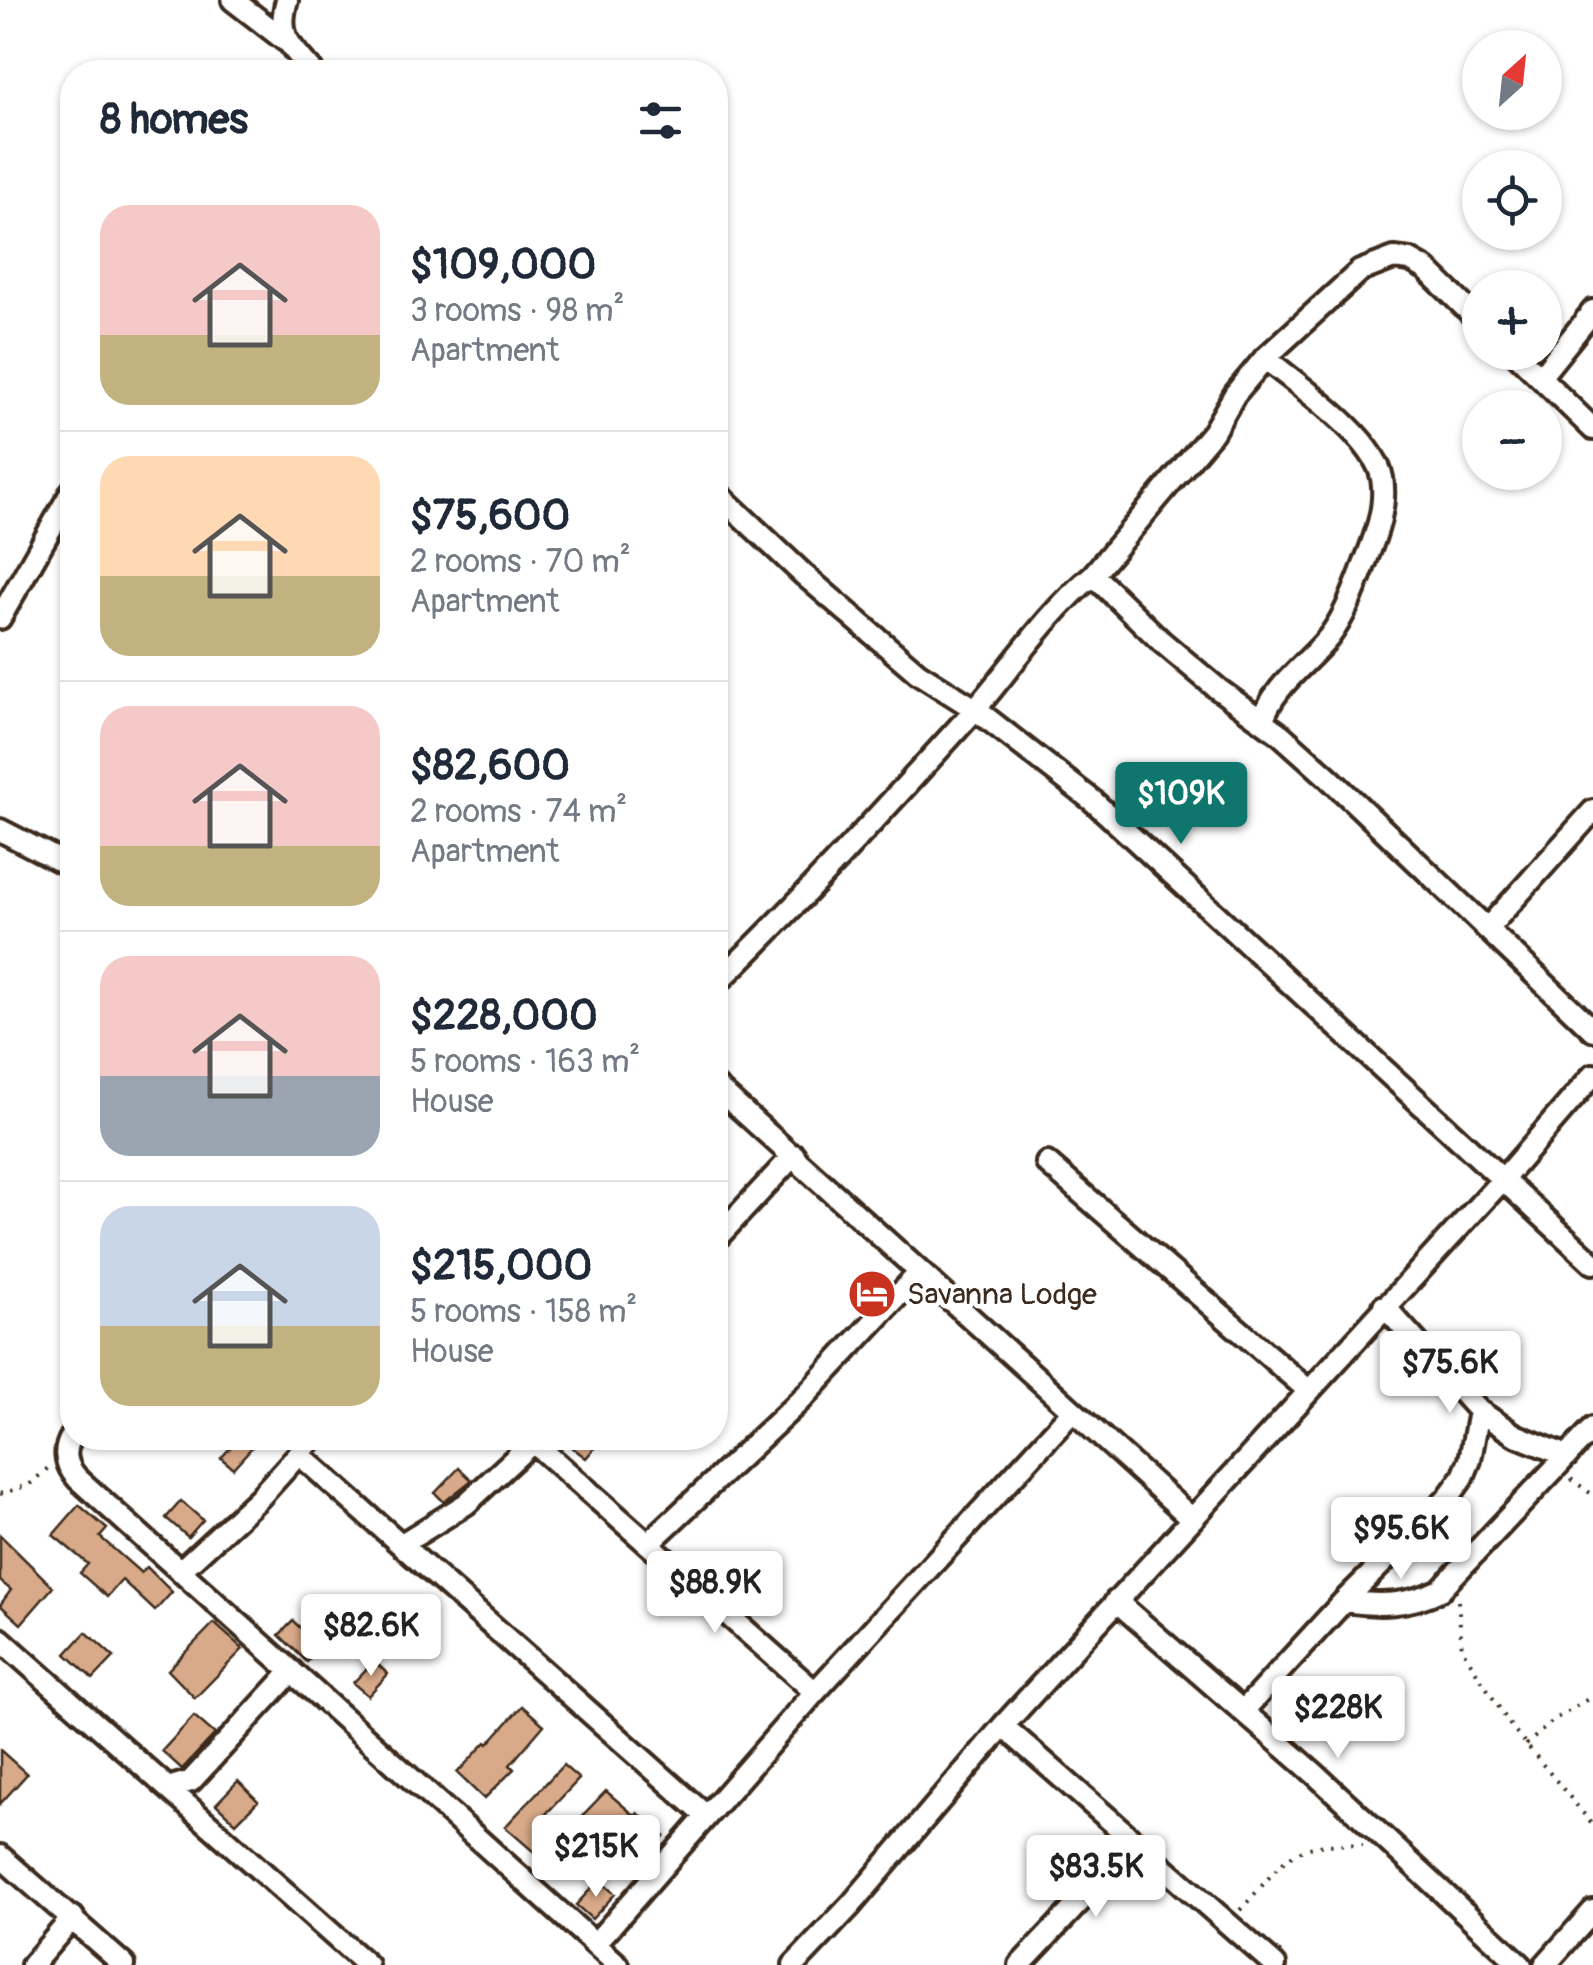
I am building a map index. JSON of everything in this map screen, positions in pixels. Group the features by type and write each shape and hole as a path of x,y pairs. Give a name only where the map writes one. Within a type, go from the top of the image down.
{"street":[{"path":"232,0 286,41 303,60"},
{"path":"286,41 281,20 287,0"},
{"path":"728,973 975,710 1072,592 1093,576 1214,432 1234,394 1265,358 1360,271 1402,256 1426,269 1462,304"},
{"path":"1541,376 1593,311"},
{"path":"1264,721 1274,699 1340,621 1382,507 1382,479 1376,461 1352,433 1265,358"},
{"path":"1534,370 1593,429"},
{"path":"728,503 891,651 1093,801 1593,1263"},
{"path":"0,618 60,512"},
{"path":"1093,576 1162,642 1264,721 1328,777 1593,1030"},
{"path":"1487,929 1593,811"},
{"path":"0,830 60,855"},
{"path":"794,1965 851,1905 1002,1726 1504,1178 1593,1075"},
{"path":"728,1097 1190,1517"},
{"path":"728,1226 794,1155"},
{"path":"1048,1163 1308,1390"},
{"path":"650,1542 804,1397 920,1272"},
{"path":"1384,1306 1479,1412 1561,1462"},
{"path":"1243,1712 1455,1488 1470,1460 1479,1412"},
{"path":"595,1944 815,1692 1072,1413"},
{"path":"1344,1601 1411,1602 1440,1590 1593,1428"},
{"path":"67,1450 66,1459 78,1479 618,1965"},
{"path":"180,1570 259,1498 303,1450"},
{"path":"402,1544 466,1504 524,1450"},
{"path":"546,1450 815,1692"},
{"path":"299,1454 705,1815"},
{"path":"1116,1601 1521,1965"},
{"path":"0,1639 367,1965"},
{"path":"168,1788 191,1781 292,1671"},
{"path":"1002,1726 1275,1965"},
{"path":"1032,1960 1136,1842"},
{"path":"0,1856 124,1965"},
{"path":"1544,1965 1593,1912"},
{"path":"32,1965 73,1917"}],"path":[{"path":"0,1494 29,1486 42,1472 66,1459"},
{"path":"1561,1462 1593,1495"},
{"path":"1456,1571 1462,1649 1526,1745 1593,1825"},
{"path":"1526,1745 1556,1719 1593,1696"},
{"path":"1228,1922 1285,1858 1308,1846 1364,1845"}],"building":[{"path":"228,1450 249,1450 233,1468 221,1458"},
{"path":"576,1450 593,1450 586,1458"},
{"path":"459,1468 472,1480 444,1502 435,1493"},
{"path":"181,1501 203,1520 188,1537 166,1518"},
{"path":"79,1505 107,1529 100,1537 141,1573 147,1567 172,1592 155,1611 122,1580 107,1597 80,1573 88,1564 53,1535"},
{"path":"0,1535 53,1587 21,1624 0,1605 11,1590 0,1581"},
{"path":"293,1621 321,1647 307,1662 279,1635"},
{"path":"214,1623 243,1649 195,1698 168,1670"},
{"path":"86,1632 114,1657 93,1679 66,1654"},
{"path":"374,1661 388,1674 368,1696 353,1683"},
{"path":"522,1706 544,1725 510,1765 514,1769 484,1799 457,1773"},
{"path":"194,1716 215,1734 182,1769 162,1751"},
{"path":"0,1750 27,1774 0,1804"},
{"path":"563,1765 579,1779 546,1814 558,1825 534,1852 505,1827"},
{"path":"238,1781 258,1801 236,1823 216,1804"},
{"path":"606,1791 664,1836 636,1866 582,1816"},
{"path":"599,1880 615,1894 592,1919 576,1905"}],"place":[{"name":"Savanna Lodge","path":"872,1294"}]}
